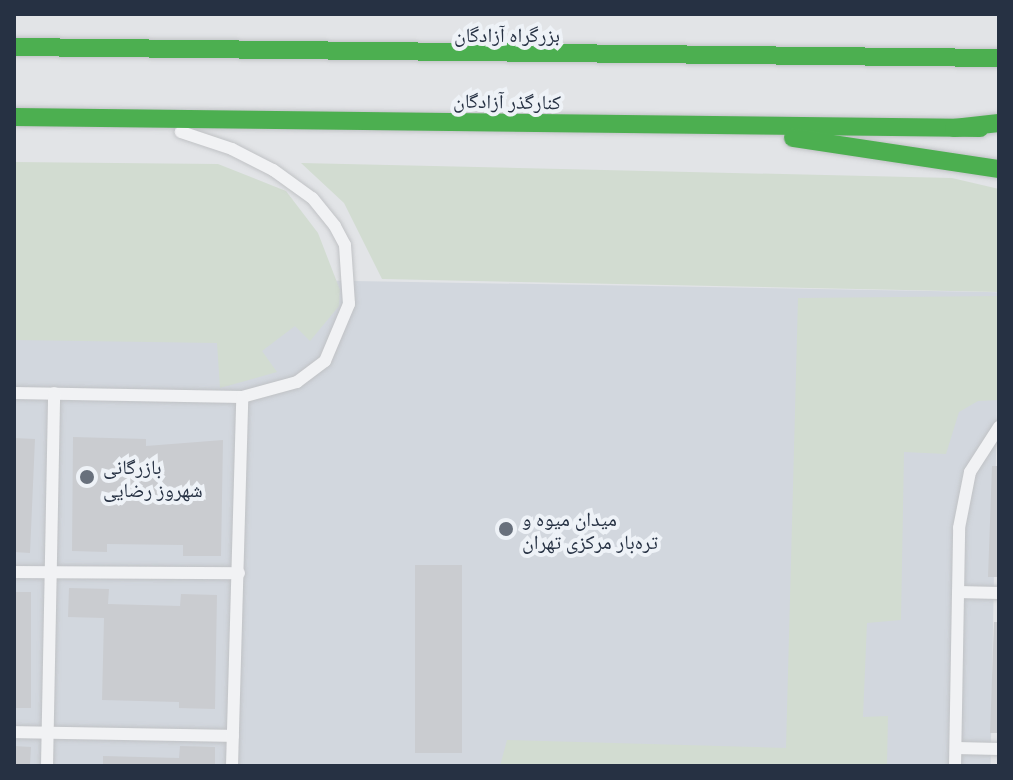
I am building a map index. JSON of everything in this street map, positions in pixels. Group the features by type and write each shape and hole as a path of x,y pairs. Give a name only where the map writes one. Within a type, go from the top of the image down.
{"main road":[{"name":"بزرگراه آزادگان","path":"14,47 425,56 999,58"},
{"name":"کنارگذر آزادگان","path":"14,117 710,126 999,126"},
{"path":"710,126 999,169"}],"lane":[{"path":"14,393 242,397 297,382 325,361 349,304 345,245 312,198 273,170 232,149 140,119"},
{"path":"47,766 54,393"},
{"path":"232,766 242,397"},
{"path":"955,766 959,528 970,472 999,427"},
{"path":"14,572 239,573"},
{"path":"958,592 999,593"},
{"path":"14,732 233,736"},
{"path":"956,748 999,749"}],"shaded area":[{"path":"14,162 218,164 286,191 318,233 340,290 339,306 310,341 295,326 262,351 277,372 220,388 217,343 14,340"},
{"path":"301,163 952,178 999,189 999,292 382,279 344,203"},
{"name":"میدان میوه و تره‌بار مرکزی تهران","path":"14,275 999,292 991,766 14,766"},
{"path":"999,296 999,400 978,401 959,412 946,454 904,452 901,620 867,623 863,717 888,716 887,766 500,766 507,740 786,748 798,298"}],"building":[{"path":"73,437 146,439 146,446 223,440 221,556 183,556 183,545 107,544 107,552 72,551"},
{"path":"14,438 35,439 30,553 14,552"},
{"path":"992,466 999,466 999,577 988,577"},
{"path":"415,565 462,565 462,753 415,753"},
{"path":"69,588 109,589 108,604 180,606 181,594 217,595 215,709 179,708 179,702 102,700 104,618 68,617"},
{"path":"14,592 31,592 31,708 14,708"},
{"path":"994,622 999,622 999,733 990,733"},
{"path":"14,746 31,747 30,766 14,766"},
{"path":"180,746 215,747 215,766 103,766 103,756 179,758"}],"traffic: fast":[{"path":"14,47 999,58"},
{"path":"14,117 980,128"},
{"path":"954,128 999,123"},
{"path":"793,138 999,169"}],"place":[{"name":"بازرگانی شهروز رضایی","path":"87,477"},
{"name":"میدان میوه و تره‌بار مرکزی تهران","path":"506,529"}]}
